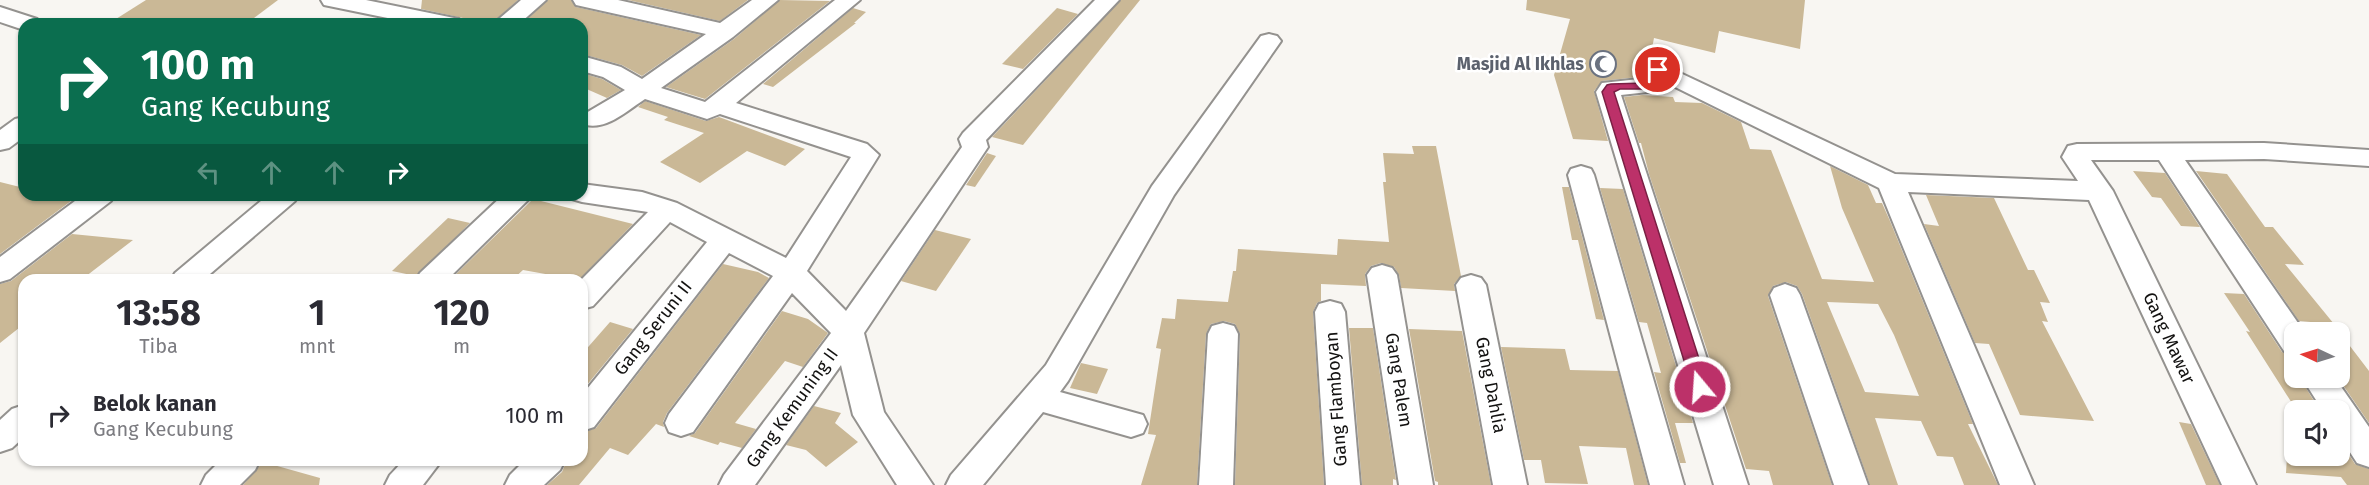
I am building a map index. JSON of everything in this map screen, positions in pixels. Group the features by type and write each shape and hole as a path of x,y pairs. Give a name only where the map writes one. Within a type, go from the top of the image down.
{"street":[{"path":"332,0 421,18"},
{"path":"512,18 535,0"},
{"path":"584,0 678,19 725,32"},
{"path":"595,119 644,91 766,0"},
{"path":"588,65 612,72 644,91 702,111 718,105 849,0"},
{"name":"Gang Kemuning II","path":"736,485 848,332 974,143 1108,0"},
{"path":"963,485 1058,373 1162,192 1269,41"},
{"path":"1731,485 1608,92 1611,88 1648,86 1656,71 1661,71 1890,183 2099,191"},
{"path":"681,423 791,273 866,155 858,150 718,105"},
{"path":"0,142 18,129"},
{"path":"2166,151 2264,151 2369,158"},
{"path":"2166,151 2284,327"},
{"name":"Gang Mawar","path":"2166,151 2077,152 2075,157 2099,191 2238,485"},
{"path":"1581,175 1667,485"},
{"path":"1890,183 2017,485"},
{"path":"588,194 642,201 668,209 791,273 848,332 869,415 916,485"},
{"path":"0,272 92,201"},
{"path":"192,274 278,201"},
{"path":"436,274 513,201"},
{"path":"588,292 668,209"},
{"name":"Gang Seruni II","path":"588,410 725,238"},
{"name":"Gang Palem","path":"1382,275 1416,485"},
{"name":"Gang Dahlia","path":"1471,285 1510,485"},
{"path":"1785,295 1851,485"},
{"name":"Gang Flamboyan","path":"1330,312 1343,485"},
{"path":"1216,485 1224,334"},
{"path":"2325,388 2369,454"},
{"path":"1038,398 1131,424"},
{"path":"0,439 18,423"},
{"path":"218,485 237,466"},
{"path":"402,485 419,466"},
{"path":"522,485 542,466"}],"building":[{"path":"146,0 278,0 254,18 118,18"},
{"path":"422,0 518,0 498,18 463,18 421,9"},
{"path":"548,0 571,0 576,7 701,35 642,76 622,65 588,56 588,18 528,18"},
{"path":"628,0 748,0 720,21"},
{"path":"780,0 830,1 705,99 666,87 734,39"},
{"path":"1121,0 1140,0 1023,145 992,137"},
{"path":"1527,0 1805,0 1800,49 1719,31 1715,53 1654,38 1649,64 1645,65 1638,77 1602,81 1594,91 1608,141 1573,139 1554,75 1570,19 1526,10"},
{"path":"853,8 866,12 854,23 856,23 773,87 763,84"},
{"path":"1057,8 1078,14 1023,69 1002,64"},
{"path":"588,75 602,79 621,90 607,98 588,90"},
{"path":"1642,95 1673,97 1675,102 1702,103 1741,122 1750,149 1771,150 1822,279 1874,282 1842,208 1830,166 1868,185 1876,203 1882,203 1890,221 1973,424 1968,424 1998,485 1964,485 1953,457 1937,456 1921,421 1875,418 1898,485 1870,485 1802,294 1797,286 1786,282 1773,286 1768,296 1832,485 1773,485 1769,471 1746,469 1649,174 1641,143 1639,143 1624,97","holes":["1827,302 1878,304 1894,335 1919,396 1865,392"]},
{"path":"645,101 706,121 719,117 805,149 785,166 747,151 700,183 660,162 704,133 664,120 668,117 638,107"},
{"path":"1412,146 1436,146 1461,276 1454,284 1455,291 1401,288 1399,275 1394,267 1381,263 1371,266 1365,274 1366,286 1321,284 1321,301 1317,303 1313,312 1324,485 1235,485 1240,334 1235,324 1224,321 1211,324 1206,334 1197,485 1141,485 1156,435 1148,434 1161,349 1156,348 1162,318 1175,319 1177,299 1228,302 1233,271 1236,271 1238,249 1337,255 1338,239 1389,242 1383,182 1386,182 1383,153 1414,154"},
{"path":"987,153 996,156 975,187 966,185"},
{"path":"2133,171 2165,173 2200,227 2181,226 2161,198 2152,197"},
{"path":"2196,171 2227,174 2265,227 2273,227 2304,265 2285,264 2332,322 2299,321"},
{"path":"0,182 18,186 18,201 71,201 0,254"},
{"path":"1562,187 1569,187 1604,320 1596,319 1578,240 1572,240"},
{"path":"1600,188 1623,189 1693,423 1675,423 1686,463 1680,463 1654,372 1661,373 1647,323 1639,322"},
{"path":"1926,195 1994,198 2028,270 2034,270 2050,303 2040,302 2048,322 2042,321 2094,421 2020,415 1989,344 1975,343 1924,224 1939,226"},
{"path":"531,201 541,201 633,224 585,274 545,274 523,270 519,274 456,274"},
{"path":"448,218 470,223 418,274 392,271"},
{"path":"935,230 971,239 936,291 901,281"},
{"path":"72,234 133,240 89,274 20,274"},
{"path":"723,264 758,272 769,278 667,413 663,422 664,427 656,424 628,455 610,448 579,485 547,485 562,472 564,466 588,466 588,431 596,428"},
{"path":"18,276 18,329 0,343 0,284 11,281"},
{"path":"2224,293 2244,294 2284,353 2284,388 2306,388 2313,400 2290,400 2246,331 2250,332"},
{"path":"782,311 808,319 828,333 803,367 785,361 735,423 756,429 742,448 720,442 718,445 689,436 695,433"},
{"path":"610,322 633,329 588,384 588,347"},
{"path":"1349,328 1373,328 1396,480 1393,479 1393,485 1362,485"},
{"path":"1409,329 1462,331 1491,485 1438,485 1435,481"},
{"path":"2350,346 2369,371 2369,423 2345,388 2350,388"},
{"path":"1501,347 1565,349 1570,370 1618,371 1648,485 1634,485 1626,448 1579,446 1588,484 1545,483 1541,460 1524,460"},
{"path":"1081,363 1108,369 1097,394 1070,388"},
{"path":"814,406 841,413 835,423 858,442 826,467 806,450 786,445"},
{"path":"2179,422 2191,424 2220,485 2206,485"},
{"path":"2350,456 2355,464 2369,469 2369,485 2347,485 2341,477 2286,473 2286,466 2350,466"},
{"path":"260,466 277,466 320,478 319,485 243,485"}],"place":[{"name":"Masjid Al Ikhlas","path":"1603,64"}],"route":[{"path":"1658,70 1651,85 1620,86 1611,88 1608,92 1700,387"}]}
